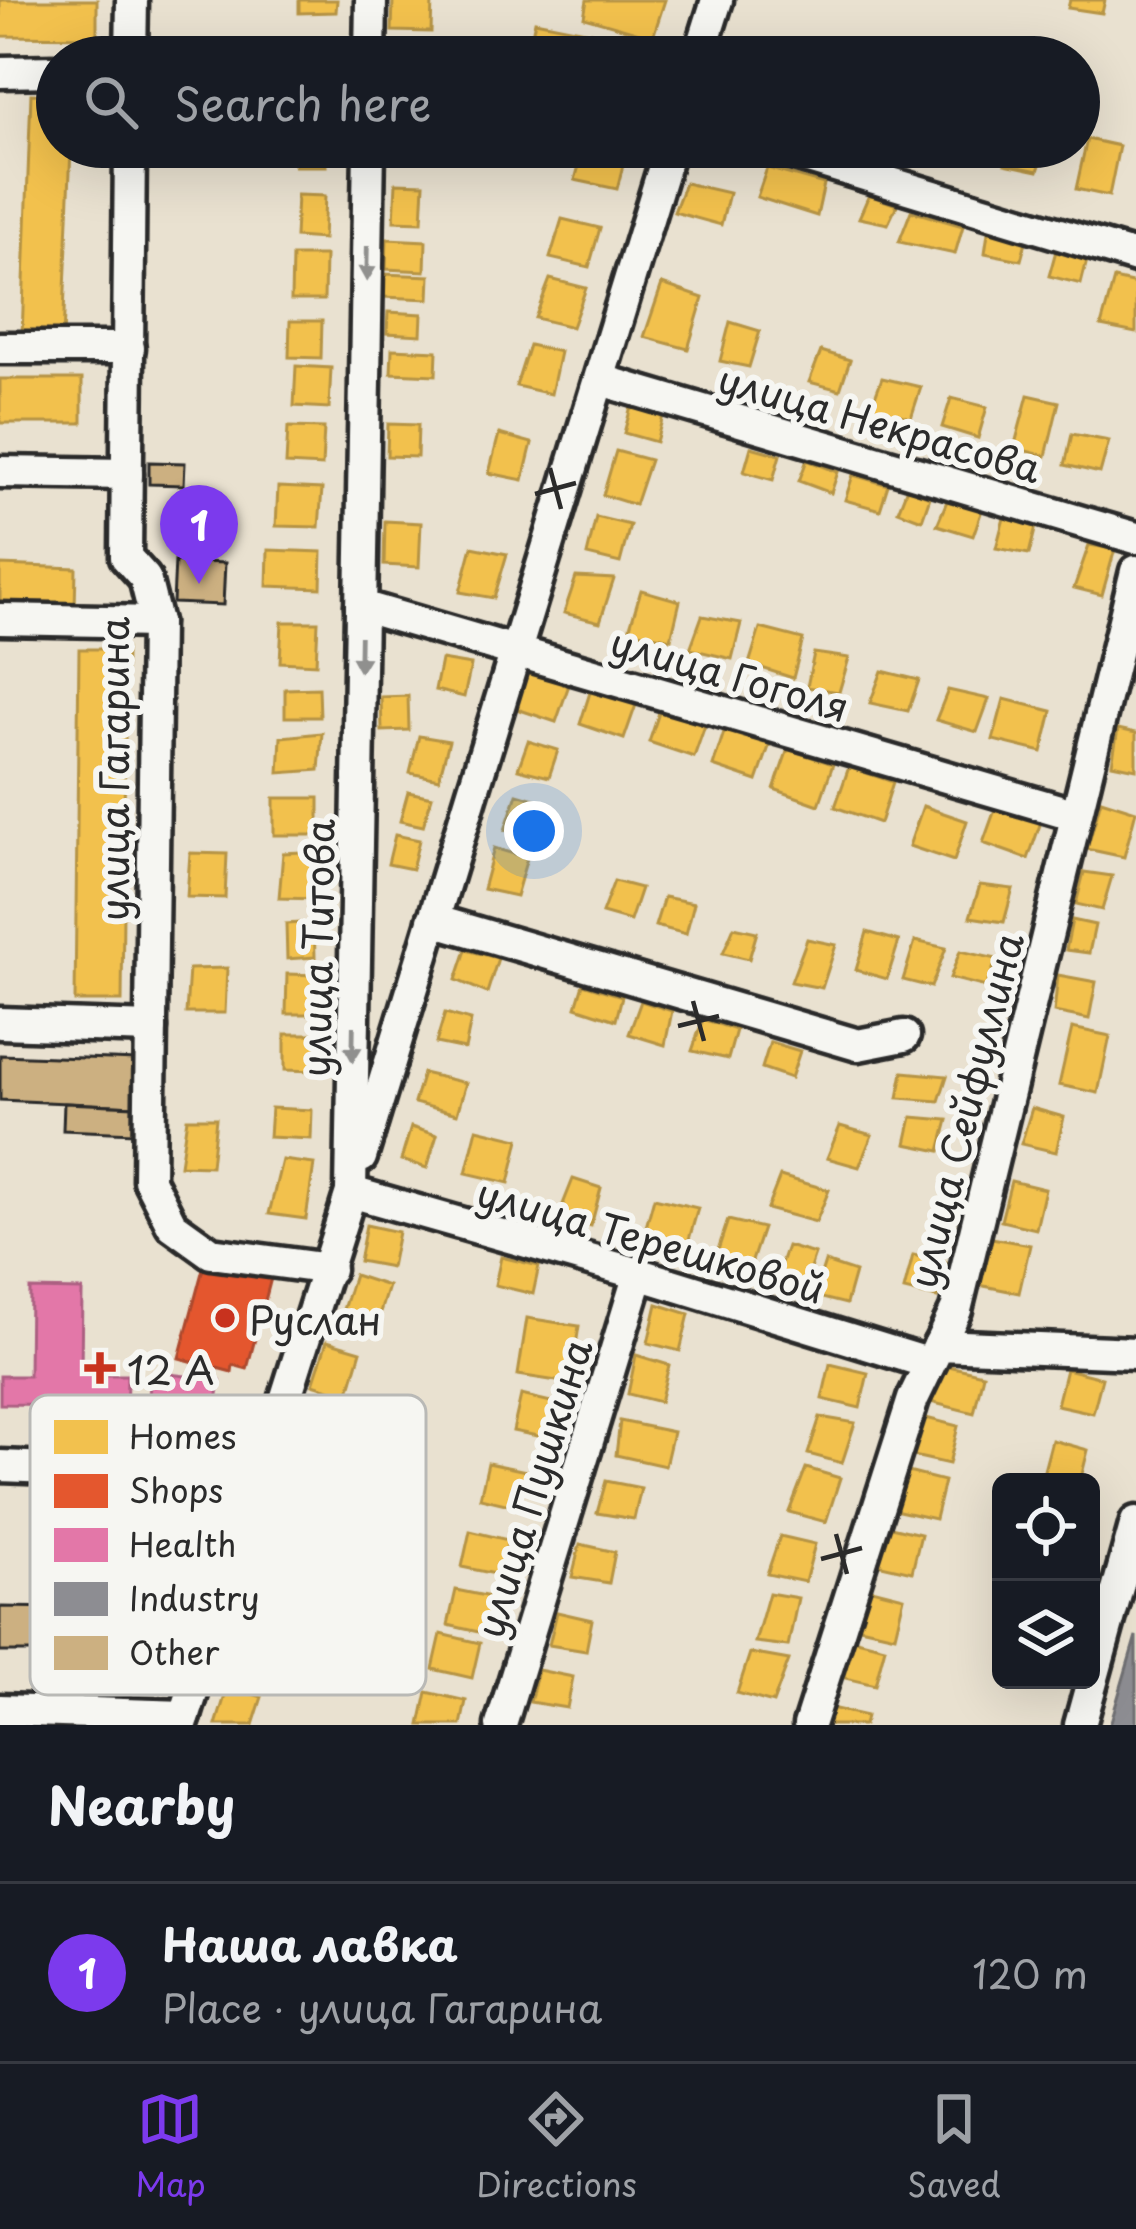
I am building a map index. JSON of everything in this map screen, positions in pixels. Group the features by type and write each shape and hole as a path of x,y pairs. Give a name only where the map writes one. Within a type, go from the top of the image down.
{"street":[{"path":"131,36 132,0"},
{"path":"370,36 371,0"},
{"path":"706,36 717,0"},
{"path":"0,72 36,71"},
{"name":"улица Гагарина","path":"130,168 127,556 145,578 156,622 149,1180 172,1225 211,1253 329,1269"},
{"name":"улица Титова","path":"289,1395 351,1192 369,168"},
{"path":"351,1192 664,168"},
{"path":"842,168 1136,256"},
{"path":"0,348 128,348"},
{"name":"улица Некрасова","path":"601,380 1136,538"},
{"path":"0,472 127,474"},
{"name":"улица Сейфуллина","path":"809,1725 913,1399 956,1310 1136,571"},
{"name":"улица Гоголя","path":"361,606 1076,815"},
{"path":"0,619 156,622"},
{"path":"434,920 858,1046 904,1036"},
{"path":"0,1023 151,1028"},
{"name":"улица Терешковой","path":"351,1192 933,1354 1136,1353"},
{"name":"улица Пушкина","path":"501,1725 639,1274"},
{"path":"0,1466 30,1467"},
{"path":"1080,1725 1136,1522"},
{"path":"0,1710 184,1721"}],"building: Homes":[{"path":"0,0 97,0 97,36 0,36"},
{"path":"299,0 337,0 336,12 299,13"},
{"path":"393,0 432,0 431,32 392,31"},
{"path":"587,0 665,0 653,36 584,17"},
{"path":"1070,0 1105,0 1102,13 1068,8"},
{"path":"535,21 600,34 600,36 532,36"},
{"path":"31,94 36,94 36,168 70,168 63,338 22,336"},
{"path":"1100,142 1119,146 1109,196 1076,189 1081,168 1100,168"},
{"path":"578,168 622,168 617,189 575,180"},
{"path":"767,168 824,184 817,216 757,197"},
{"path":"396,183 424,184 422,222 394,221"},
{"path":"685,183 729,193 721,225 674,212"},
{"path":"297,195 325,196 323,239 295,237"},
{"path":"869,195 897,205 888,224 859,218"},
{"path":"911,211 963,226 955,254 899,242"},
{"path":"562,219 600,228 589,267 550,258"},
{"path":"989,226 1027,238 1021,260 985,253"},
{"path":"387,239 426,241 425,271 386,269"},
{"path":"1057,247 1088,256 1081,284 1049,276"},
{"path":"292,256 325,256 324,300 291,300"},
{"path":"383,274 430,276 429,299 383,297"},
{"path":"550,279 586,288 572,327 535,318"},
{"path":"1114,279 1136,284 1136,333 1101,326"},
{"path":"662,284 703,298 688,349 644,337"},
{"path":"388,312 422,314 421,335 387,333"},
{"path":"290,321 322,321 321,358 289,357"},
{"path":"730,322 760,331 749,367 720,361"},
{"path":"529,345 560,352 551,394 516,386"},
{"path":"392,349 437,351 436,375 391,373"},
{"path":"821,351 850,360 840,390 809,382"},
{"path":"296,366 331,368 329,408 294,406"},
{"path":"882,378 921,387 911,418 871,407"},
{"path":"0,379 82,379 82,423 0,423"},
{"path":"1028,395 1059,402 1046,456 1014,448"},
{"path":"951,398 987,407 978,438 942,427"},
{"path":"631,407 663,416 656,442 624,433"},
{"path":"388,424 418,425 417,457 387,456"},
{"path":"288,427 324,428 322,466 286,464"},
{"path":"499,434 532,443 523,480 489,473"},
{"path":"1072,434 1109,441 1100,473 1065,465"},
{"path":"751,447 780,455 773,480 744,472"},
{"path":"616,451 650,460 635,505 603,495"},
{"path":"807,460 838,472 831,493 799,481"},
{"path":"853,475 888,485 880,510 845,500"},
{"path":"278,487 322,489 319,527 276,526"},
{"path":"907,488 930,497 922,520 898,511"},
{"path":"947,501 982,510 973,536 937,525"},
{"path":"596,517 630,525 620,563 587,555"},
{"path":"1004,518 1036,526 1029,554 996,548"},
{"path":"385,521 421,523 419,567 384,565"},
{"path":"1089,545 1115,549 1102,595 1074,588"},
{"path":"472,547 507,554 494,598 460,592"},
{"path":"268,550 322,552 321,588 267,586"},
{"path":"0,565 76,568 75,609 0,607"},
{"path":"576,577 614,579 600,622 564,613"},
{"path":"641,590 680,601 671,639 629,630"},
{"path":"702,616 741,623 732,659 690,649"},
{"path":"282,622 318,622 316,664 280,662"},
{"path":"760,628 803,639 793,678 749,664"},
{"path":"79,649 126,649 122,1001 75,1001"},
{"path":"814,653 849,658 839,692 807,687"},
{"path":"441,660 471,665 464,697 435,690"},
{"path":"525,667 570,682 556,722 511,707"},
{"path":"882,671 919,680 908,711 870,703"},
{"path":"593,683 638,699 624,739 580,724"},
{"path":"319,688 320,717 285,717 285,689"},
{"path":"948,690 989,699 977,732 936,720"},
{"path":"408,696 409,730 382,731 381,697"},
{"path":"1004,699 1052,711 1042,752 993,740"},
{"path":"663,701 708,717 694,757 649,742"},
{"path":"726,726 771,741 757,781 713,766"},
{"path":"1118,729 1136,733 1136,769 1112,764"},
{"path":"322,733 319,770 279,773 281,737"},
{"path":"419,736 449,741 439,779 410,773"},
{"path":"528,741 558,750 549,777 518,769"},
{"path":"788,749 833,764 819,805 774,789"},
{"path":"849,767 893,782 880,823 835,807"},
{"path":"408,792 432,797 423,826 400,821"},
{"path":"517,794 548,803 535,838 505,830"},
{"path":"274,798 319,798 319,835 274,835"},
{"path":"1101,800 1136,811 1124,857 1087,849"},
{"path":"997,804 1042,819 1028,859 983,843"},
{"path":"923,806 967,821 954,861 909,846"},
{"path":"395,835 419,840 412,869 388,864"},
{"path":"494,848 527,858 516,896 483,889"},
{"path":"321,851 318,899 279,898 283,853"},
{"path":"190,853 227,854 225,898 187,897"},
{"path":"1084,872 1112,876 1102,910 1076,904"},
{"path":"614,881 641,888 630,921 602,913"},
{"path":"980,885 1013,889 1004,922 970,917"},
{"path":"664,897 694,903 686,934 655,926"},
{"path":"1072,920 1095,925 1089,953 1066,950"},
{"path":"314,922 315,957 287,959 286,924"},
{"path":"734,927 757,932 749,959 723,953"},
{"path":"867,932 899,941 887,979 856,970"},
{"path":"807,939 836,945 822,988 791,982"},
{"path":"915,941 946,948 931,987 903,980"},
{"path":"466,950 498,958 487,993 456,980"},
{"path":"960,951 997,959 986,987 950,978"},
{"path":"227,968 225,1013 186,1013 189,969"},
{"path":"287,974 317,975 316,1014 286,1014"},
{"path":"1058,975 1096,982 1089,1019 1054,1012"},
{"path":"583,984 622,996 616,1020 576,1007"},
{"path":"641,1001 672,1011 665,1045 629,1034"},
{"path":"445,1013 471,1020 465,1049 436,1043"},
{"path":"703,1019 736,1030 728,1059 692,1051"},
{"path":"1072,1028 1110,1036 1098,1093 1059,1085"},
{"path":"285,1034 317,1034 316,1071 285,1070"},
{"path":"770,1042 800,1051 791,1078 762,1068"},
{"path":"903,1072 947,1076 939,1101 898,1098"},
{"path":"423,1073 466,1083 457,1114 414,1103"},
{"path":"271,1108 312,1110 311,1139 269,1137"},
{"path":"1032,1108 1064,1117 1056,1152 1021,1144"},
{"path":"912,1117 948,1120 940,1151 906,1144"},
{"path":"187,1118 216,1118 211,1166 180,1165"},
{"path":"840,1126 872,1135 859,1167 827,1158"},
{"path":"411,1127 437,1135 427,1168 401,1160"},
{"path":"477,1129 519,1139 509,1183 466,1173"},
{"path":"282,1160 314,1164 306,1219 269,1214"},
{"path":"780,1176 829,1190 816,1222 767,1209"},
{"path":"573,1179 601,1188 591,1226 558,1217"},
{"path":"1011,1181 1045,1189 1036,1229 1001,1221"},
{"path":"654,1198 698,1208 688,1243 644,1234"},
{"path":"728,1220 763,1228 751,1264 716,1256"},
{"path":"366,1225 398,1232 391,1267 359,1261"},
{"path":"992,1238 1030,1245 1019,1293 979,1285"},
{"path":"787,1246 815,1254 803,1289 775,1280"},
{"path":"913,1255 946,1262 937,1298 904,1290"},
{"path":"501,1257 539,1266 533,1294 495,1285"},
{"path":"825,1262 855,1272 846,1304 814,1296"},
{"path":"354,1275 388,1286 375,1329 340,1319"},
{"path":"657,1304 689,1314 680,1351 648,1343"},
{"path":"527,1318 579,1326 570,1383 518,1375"},
{"path":"327,1341 361,1351 348,1395 313,1384"},
{"path":"636,1355 669,1365 660,1402 628,1394"},
{"path":"830,1364 868,1373 860,1408 822,1399"},
{"path":"940,1364 983,1374 974,1413 930,1402"},
{"path":"1066,1369 1102,1378 1093,1413 1057,1405"},
{"path":"521,1395 560,1404 552,1439 513,1431"},
{"path":"914,1415 958,1426 949,1464 905,1454"},
{"path":"820,1417 855,1423 842,1463 808,1454"},
{"path":"620,1421 673,1432 665,1466 616,1455"},
{"path":"1052,1440 1088,1450 1082,1473 1043,1473"},
{"path":"488,1463 526,1471 518,1507 480,1498"},
{"path":"806,1468 840,1478 826,1522 789,1512"},
{"path":"900,1470 944,1481 935,1519 890,1509"},
{"path":"606,1481 641,1488 634,1519 597,1513"},
{"path":"878,1524 921,1534 912,1572 868,1562"},
{"path":"470,1531 508,1540 500,1575 462,1567"},
{"path":"780,1536 815,1544 805,1582 767,1574"},
{"path":"580,1544 615,1552 609,1583 572,1577"},
{"path":"860,1586 904,1597 895,1635 851,1625"},
{"path":"456,1590 495,1598 487,1634 448,1625"},
{"path":"769,1593 798,1598 788,1646 755,1642"},
{"path":"557,1612 592,1620 586,1651 549,1645"},
{"path":"441,1634 480,1643 472,1678 433,1669"},
{"path":"841,1636 885,1647 875,1685 832,1675"},
{"path":"750,1653 789,1660 773,1703 737,1693"},
{"path":"538,1670 573,1677 567,1708 530,1702"},
{"path":"427,1692 466,1701 461,1725 420,1725"},
{"path":"225,1695 262,1697 253,1725 216,1725"},
{"path":"822,1706 866,1716 864,1725 817,1725"}],"building: Shops":[{"name":"Руслан","path":"205,1261 271,1278 247,1369 233,1365 232,1372 179,1358"}],"building: Health":[{"path":"30,1289 82,1290 81,1375 127,1375 127,1395 30,1395 30,1404 0,1404 0,1376 29,1376"},
{"path":"152,1372 220,1380 218,1395 149,1395"}],"building: Industry":[{"path":"1136,1636 1136,1725 1110,1725"}],"building: Other":[{"path":"149,462 185,463 184,485 149,484"},
{"path":"175,561 225,563 223,605 173,603"},
{"path":"0,1055 137,1060 135,1106 0,1100"},
{"path":"64,1103 135,1106 134,1133 63,1130"},
{"path":"0,1607 30,1607 30,1652 0,1652"}],"place":[{"name":"Наша лавка","path":"199,584"},
{"name":"Руслан","path":"225,1318"},
{"name":"12 А","path":"100,1368"}]}
